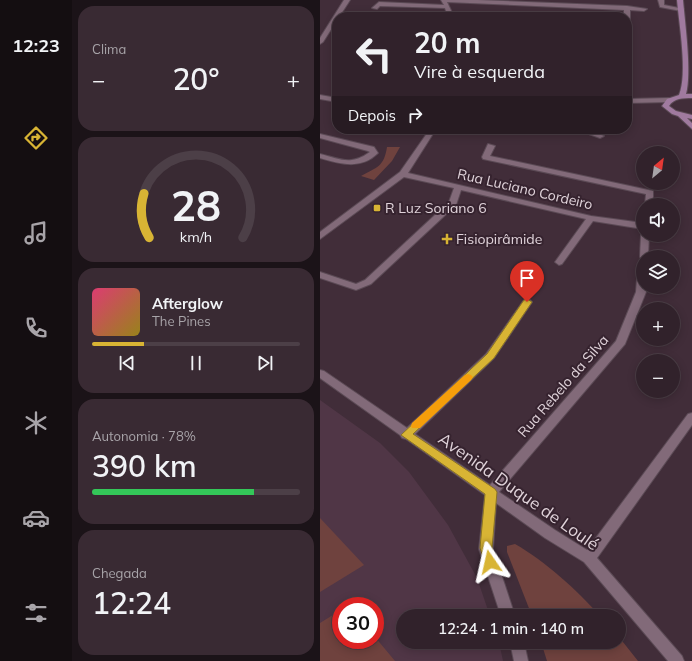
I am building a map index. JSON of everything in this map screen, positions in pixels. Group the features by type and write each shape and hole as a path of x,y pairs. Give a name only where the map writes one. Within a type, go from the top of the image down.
{"street":[{"path":"341,12 347,0"},
{"path":"448,12 444,0 533,2 644,9"},
{"path":"662,0 662,6 681,9"},
{"path":"680,0 686,66 685,88 682,96"},
{"path":"533,2 538,12"},
{"path":"379,4 447,9 375,8 379,4"},
{"path":"627,8 627,12"},
{"path":"320,42 332,28"},
{"path":"686,66 692,82"},
{"path":"632,102 667,103 682,96 692,96"},
{"path":"320,97 332,99"},
{"path":"667,103 668,110 681,116 692,117"},
{"path":"681,116 692,127"},
{"path":"320,236 403,174 430,134"},
{"path":"594,134 600,136"},
{"path":"320,136 371,149 374,153 362,162 351,163 320,156"},
{"path":"491,146 486,157 650,193 650,198"},
{"name":"Rua Luciano Cordeiro","path":"403,174 591,218 636,225"},
{"path":"320,275 348,286 362,286 453,203 458,188"},
{"path":"559,262 591,218"},
{"name":"Rua Rebelo da Silva","path":"491,492 621,342 640,294"},
{"path":"406,435 490,356 527,302"},
{"name":"Avenida Duque de Loulé","path":"320,374 550,534 589,558 677,661"},
{"path":"589,558 692,417"},
{"path":"491,492 486,548 506,609"},
{"path":"518,649 522,661"}],"shaded area":[{"path":"387,147 400,147 392,161 374,180 361,176 382,163"},
{"path":"320,400 380,443 409,472 448,525 477,578 488,609 396,609 396,649 500,649 503,661 320,661"},
{"path":"320,518 364,565 320,592"},
{"path":"515,544 538,559 560,577 593,609 529,609 507,552 507,546"},
{"path":"332,616 332,649 384,648 395,661 320,661 320,623"},
{"path":"626,646 638,661 547,661 543,649 626,649"}],"slow traffic":[{"path":"416,426 468,377"}],"place":[{"name":"R Luz Soriano 6","path":"377,208"},
{"name":"Fisiopirâmide","path":"447,239"}],"route":[{"path":"490,562 486,548 491,492 406,435 490,356 527,302"}]}
